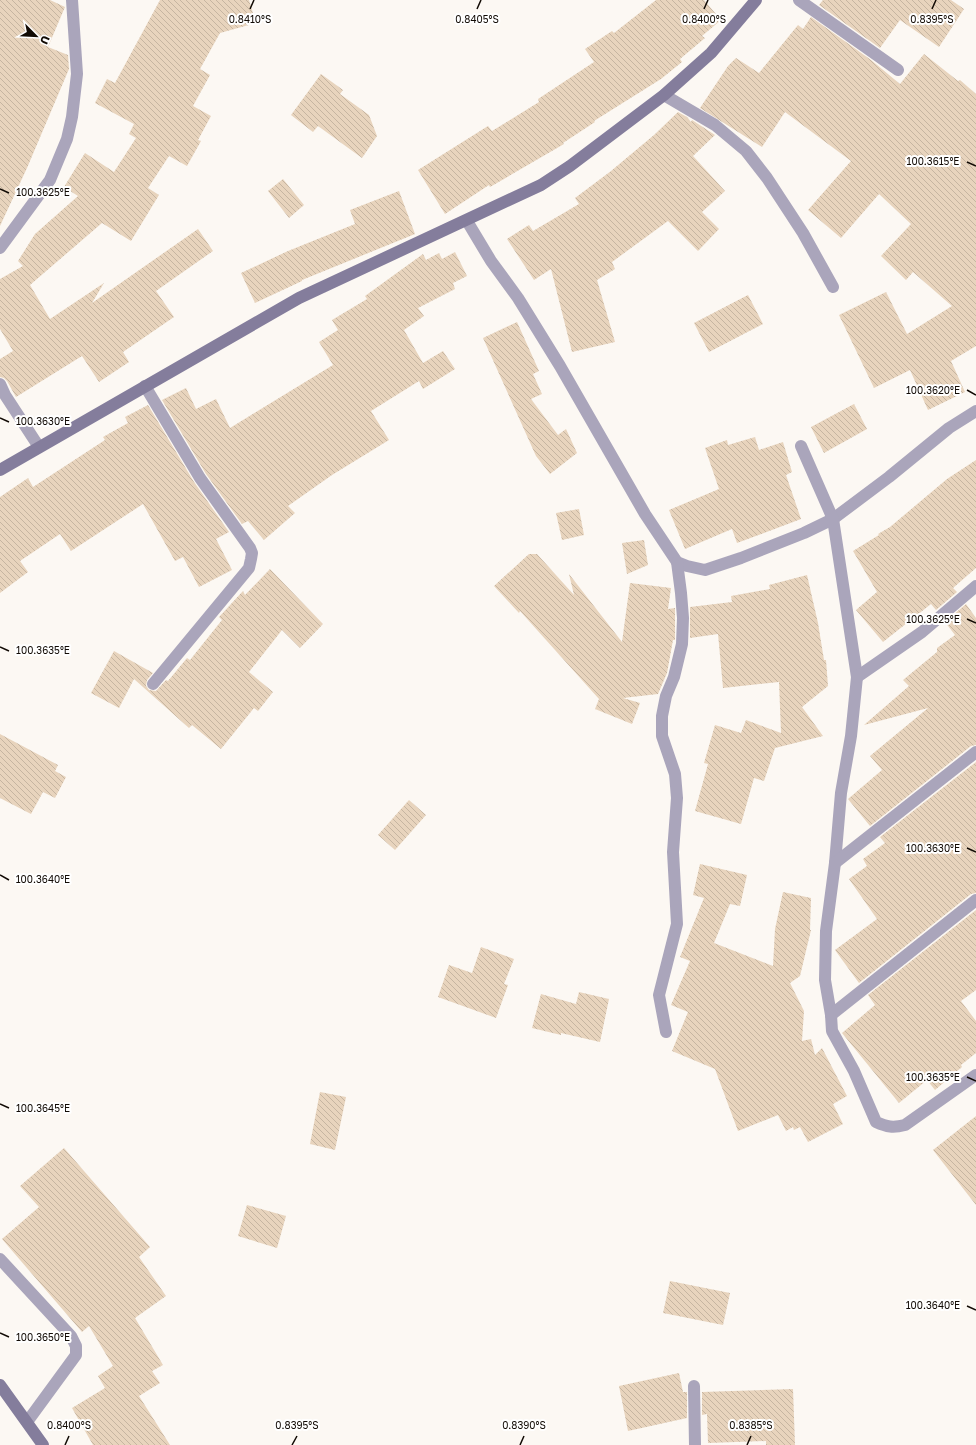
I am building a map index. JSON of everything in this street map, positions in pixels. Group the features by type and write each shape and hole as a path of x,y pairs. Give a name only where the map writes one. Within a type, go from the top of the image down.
{"street":[{"path":"0,248 50,180 67,139 72,117 77,74 72,0"},
{"path":"0,470 299,298 467,221 541,185 570,166 664,96 712,53 756,0"},
{"path":"799,0 898,70"},
{"path":"664,96 715,125 746,151 767,178 803,233 833,287"},
{"path":"467,221 491,261 518,298 560,366 645,514 676,562 683,618 682,644 674,677 666,696 662,716 662,736 675,774 677,798 673,852 677,924 659,995 666,1032"},
{"path":"0,384 5,395 39,447"},
{"path":"145,386 200,478 250,548 252,553 248,568 152,684"},
{"path":"676,562 705,570 741,558 833,519 889,477 949,428 976,411"},
{"path":"801,446 833,519 857,677 851,736 841,793 835,863 825,945 825,980 832,1014 832,1031 854,1071 876,1122 884,1126 896,1128 905,1125 976,1076"},
{"path":"857,677 922,632 976,586"},
{"path":"835,863 976,752"},
{"path":"832,1014 976,900"},
{"path":"0,1259 71,1336 76,1346 76,1355 26,1422"},
{"path":"0,1385 43,1445"},
{"path":"694,1386 695,1445"}],"building":[{"path":"0,0 50,0 65,7 48,47 68,55 69,69 27,168 0,226"},
{"path":"160,0 249,0 256,23 220,33 200,69 210,75 193,106 211,116 198,140 201,141 187,166 169,156 148,188 159,195 131,241 102,223 30,285 50,319 104,283 92,303 198,229 213,251 156,291 174,317 123,352 129,362 99,382 82,356 16,397 7,381 0,377 0,359 13,351 0,329 0,279 23,266 18,261 35,234 78,196 64,187 85,153 114,172 136,138 129,134 134,124 95,103 107,79 115,83"},
{"path":"656,0 704,0 721,20 702,36 705,38 680,59 682,62 661,79 594,121 595,122 563,143 564,144 490,187 489,185 445,214 418,170 488,126 492,131 539,102 538,99 594,62 585,49 612,31 614,33"},
{"path":"823,0 951,0 964,9 939,47 900,20 880,48 819,5"},
{"path":"811,17 871,60 900,84 924,54 958,81 960,80 976,94 976,346 951,361 965,392 928,410 910,370 874,388 839,315 886,292 907,334 952,306 913,272 906,280 881,256 911,224 879,194 841,238 808,210 851,161 785,112 762,147 700,108 728,66 736,58 759,73 798,25 803,29"},
{"path":"321,74 343,90 340,94 369,115 377,136 362,158 318,126 313,132 291,115"},
{"path":"678,112 687,117 691,122 692,120 715,135 693,156 725,191 702,212 719,229 698,251 668,221 612,262 615,269 597,280 615,342 572,352 551,269 534,280 507,239 529,225 533,231 579,204 575,198 611,171 654,135"},
{"path":"283,179 304,205 289,218 268,191"},
{"path":"399,191 415,234 302,280 255,303 241,273 288,251 355,224 350,210"},
{"path":"455,252 467,276 453,283 455,289 418,308 424,316 404,330 423,363 443,351 455,369 423,389 419,381 371,411 389,440 332,475 288,506 295,513 264,540 248,521 242,524 206,474 162,400 186,388 196,409 216,399 230,428 333,365 319,342 338,330 332,320 367,299 365,296 423,254 426,260 439,253 442,259"},
{"path":"748,295 763,324 709,352 694,323"},
{"path":"517,322 539,371 533,374 542,394 531,399 558,435 566,429 577,453 550,474 536,456 483,338"},
{"path":"854,404 867,429 824,453 811,427"},
{"path":"148,405 194,482 229,532 216,539 232,570 199,587 183,557 175,561 143,504 71,551 60,534 20,561 28,572 0,593 0,497 28,478 33,487 105,440 103,437 128,423 125,417"},
{"path":"755,437 759,450 783,442 792,472 786,475 801,519 737,543 732,529 685,549 669,510 719,489 705,448 727,440 728,445"},
{"path":"976,460 976,568 953,588 957,592 936,610 931,604 883,642 856,610 877,592 853,551 890,527 947,479"},
{"path":"579,509 584,535 562,540 556,513"},
{"path":"644,540 648,565 627,574 622,543"},
{"path":"529,554 537,554 574,595 569,574 622,642 630,583 671,588 668,609 675,608 675,640 673,640 667,673 658,694 623,698 640,703 632,724 595,709 599,699 520,611 519,613 494,586"},
{"path":"270,569 323,624 300,648 282,630 249,672 273,692 258,711 254,708 221,749 192,725 189,728 134,679 119,708 91,693 114,651 153,673 147,680 146,686 149,690 156,691 166,680 168,681 187,658 190,660 222,620 219,617 243,591 245,595"},
{"path":"807,575 818,623 824,660 826,660 828,686 802,707 823,736 775,748 764,781 754,778 741,824 695,811 708,764 704,763 715,725 741,733 746,720 781,733 779,682 723,688 718,634 690,638 690,607 732,602 731,596 770,589 769,585"},
{"path":"966,604 976,618 976,745 971,746 870,826 848,799 882,770 870,756 928,708 864,725 909,686 903,680 937,652 937,648 955,635 945,622"},
{"path":"0,734 58,765 55,771 66,777 55,798 43,792 31,814 0,798"},
{"path":"976,762 976,893 971,894 859,983 835,950 877,919 849,879 867,866 863,859 885,843 880,837"},
{"path":"409,800 426,815 395,850 378,835"},
{"path":"700,864 747,875 740,906 730,904 714,943 773,966 775,929 783,892 811,898 811,930 800,976 790,983 804,1011 802,1041 811,1039 815,1055 822,1048 847,1096 833,1104 843,1124 808,1142 800,1127 794,1130 793,1127 786,1131 778,1115 738,1131 715,1069 672,1051 688,1012 671,1005 690,961 680,957 704,898 693,895"},
{"path":"976,910 976,990 961,1001 976,1021 976,1053 935,1090 927,1080 899,1103 842,1033 875,1005 868,995"},
{"path":"481,947 514,959 504,984 508,985 496,1018 438,997 449,965 472,973"},
{"path":"579,992 609,999 600,1042 532,1028 541,994 576,1004"},
{"path":"320,1092 346,1097 335,1150 310,1144"},
{"path":"976,1116 976,1205 933,1150"},
{"path":"64,1148 150,1247 139,1257 166,1296 135,1318 163,1365 152,1371 160,1383 139,1396 170,1445 93,1445 72,1408 105,1388 98,1376 113,1366 89,1326 82,1332 2,1239 39,1207 20,1186"},
{"path":"247,1205 286,1216 277,1248 238,1236"},
{"path":"670,1281 730,1293 723,1325 663,1313"},
{"path":"679,1373 683,1392 687,1392 687,1418 628,1431 619,1386"},
{"path":"793,1389 795,1445 766,1445 766,1441 708,1443 707,1414 702,1415 702,1392"}]}
